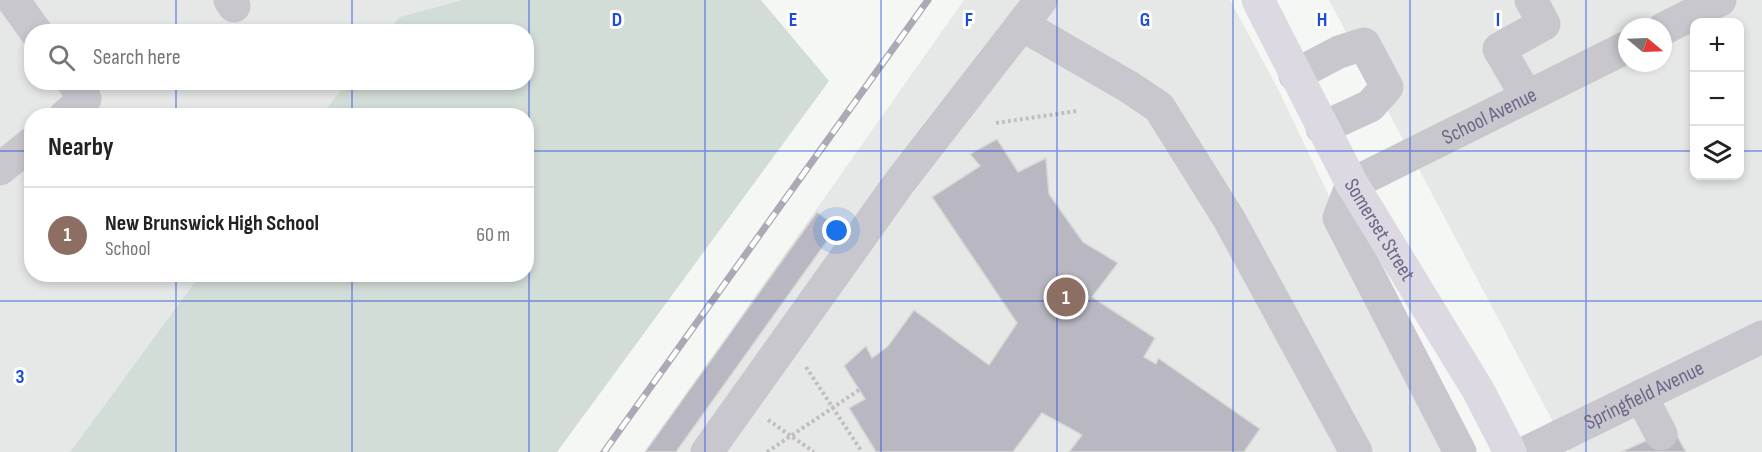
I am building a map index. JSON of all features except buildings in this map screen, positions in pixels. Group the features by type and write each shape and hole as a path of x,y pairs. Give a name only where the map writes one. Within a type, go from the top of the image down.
{"main road":[{"name":"Somerset Street","path":"1266,3 1294,75 1352,184 1478,390 1510,452"}],"street":[{"path":"14,0 30,24"},
{"path":"1527,97 1499,49 1544,24 1531,0"},
{"path":"1672,24 1720,0"},
{"path":"707,452 899,183 1031,12 1159,107 1229,219 1356,452"},
{"path":"1294,75 1339,51 1364,44 1387,87 1370,106 1322,128"},
{"name":"School Avenue","path":"1352,184 1618,52"},
{"path":"74,108 85,99 79,90"},
{"path":"0,169 24,150"},
{"path":"1352,184 1339,218 1460,452"},
{"name":"Springfield Avenue","path":"1527,452 1762,337"},
{"path":"1641,396 1661,434"}],"path":[{"path":"996,123 1077,111"},
{"path":"806,367 862,452"},
{"path":"767,452 859,390"},
{"path":"768,420 814,452"}],"shaded area":[{"path":"0,0 462,0 399,17 394,24 24,24 24,90 341,90 327,108 24,108 24,282 195,282 70,452 0,452"},
{"path":"462,0 761,0 829,81 557,452 70,452 195,282 534,282 534,108 327,108 341,90 534,90 534,24 394,24 399,17"},
{"path":"964,0 1230,0 1279,91 1451,452 645,452"},
{"path":"1329,0 1762,0 1762,452 1569,452"}],"railway":[{"path":"604,452 928,0"}],"place":[{"name":"New Brunswick High School","path":"1066,297"}]}
